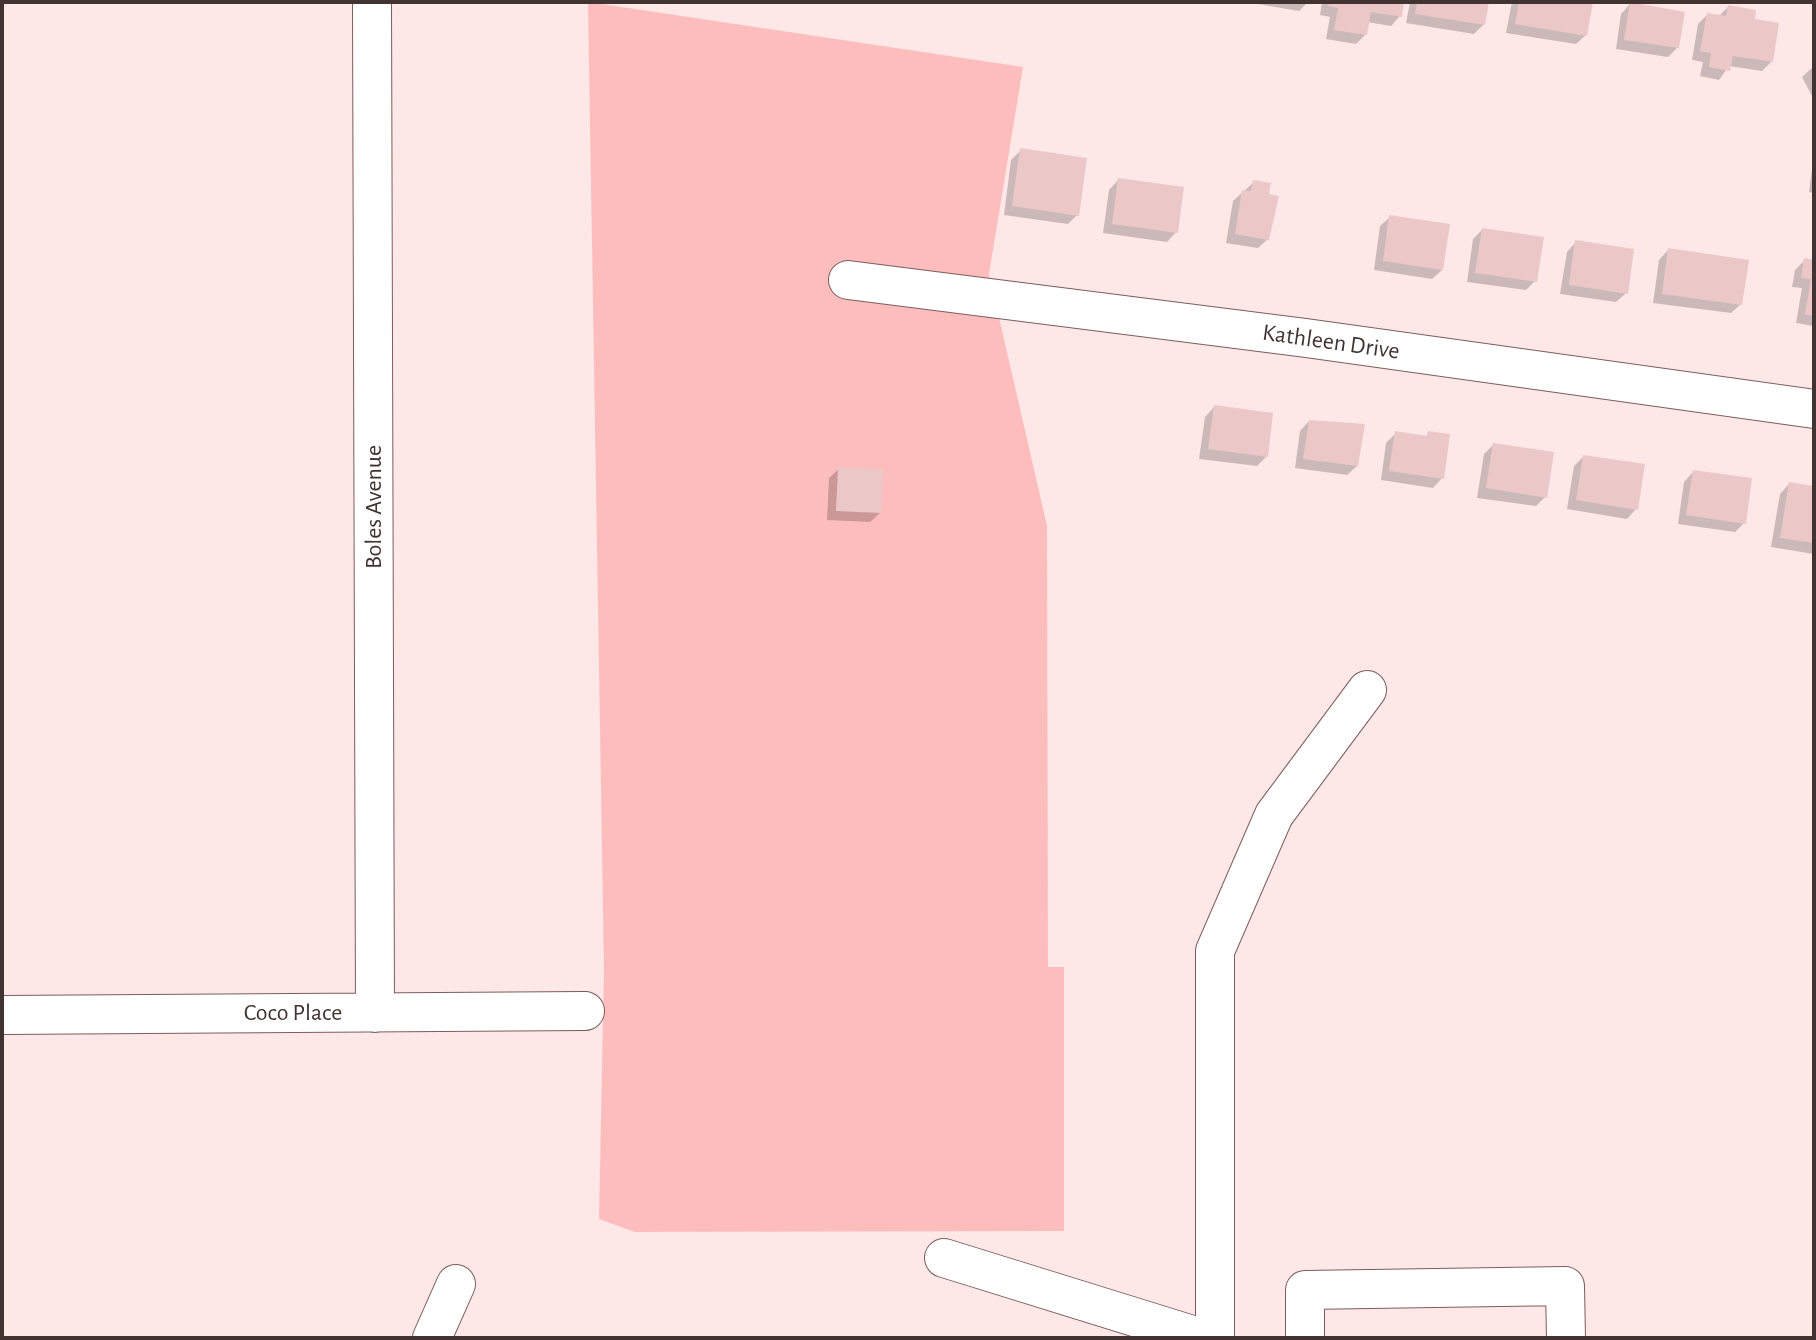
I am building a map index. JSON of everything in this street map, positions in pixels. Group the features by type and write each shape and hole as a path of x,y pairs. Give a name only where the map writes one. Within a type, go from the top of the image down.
{"street":[{"name":"Boles Avenue","path":"372,2 375,1013"},
{"name":"Kathleen Drive","path":"848,280 1306,338 1814,409"},
{"path":"1215,1338 1215,951 1274,815 1367,690"},
{"name":"Coco Place","path":"2,1015 585,1011"},
{"path":"944,1258 1202,1338"},
{"path":"432,1338 456,1284"},
{"path":"1305,1338 1305,1290 1565,1286 1566,1338"}],"shaded area":[{"path":"588,2 1023,67 989,274 1047,526 1048,967 1064,967 1064,1231 635,1232 599,1219 604,969"}],"building":[{"path":"1329,2 1404,2 1402,17 1371,12 1367,35 1334,30 1338,8 1328,6"},
{"path":"1417,2 1489,2 1485,25 1415,14"},
{"path":"1519,2 1593,2 1587,36 1515,24"},
{"path":"1630,2 1685,12 1679,48 1624,40"},
{"path":"1728,5 1756,10 1755,19 1779,23 1773,62 1733,56 1730,71 1709,67 1711,53 1700,51 1707,13 1726,16"},
{"path":"1020,148 1087,158 1079,216 1012,206"},
{"path":"1118,178 1184,187 1178,233 1112,224"},
{"path":"1253,180 1271,183 1269,194 1279,196 1269,240 1235,234 1242,190 1251,191"},
{"path":"1389,215 1450,224 1443,270 1383,261"},
{"path":"1482,228 1544,237 1537,282 1475,273"},
{"path":"1575,240 1634,249 1628,294 1569,285"},
{"path":"1668,248 1749,260 1742,305 1662,294"},
{"path":"1804,258 1814,260 1814,316 1805,314 1811,279 1801,278"},
{"path":"1214,405 1273,413 1268,457 1208,449"},
{"path":"1309,420 1365,424 1358,466 1303,459"},
{"path":"1395,431 1427,436 1428,431 1450,434 1444,479 1389,471"},
{"path":"1493,443 1554,452 1547,498 1486,488"},
{"path":"1583,455 1645,464 1638,510 1576,500"},
{"path":"838,467 883,469 881,513 836,511"},
{"path":"1693,470 1752,478 1746,524 1686,515"},
{"path":"1789,482 1814,486 1814,543 1780,538"}]}
